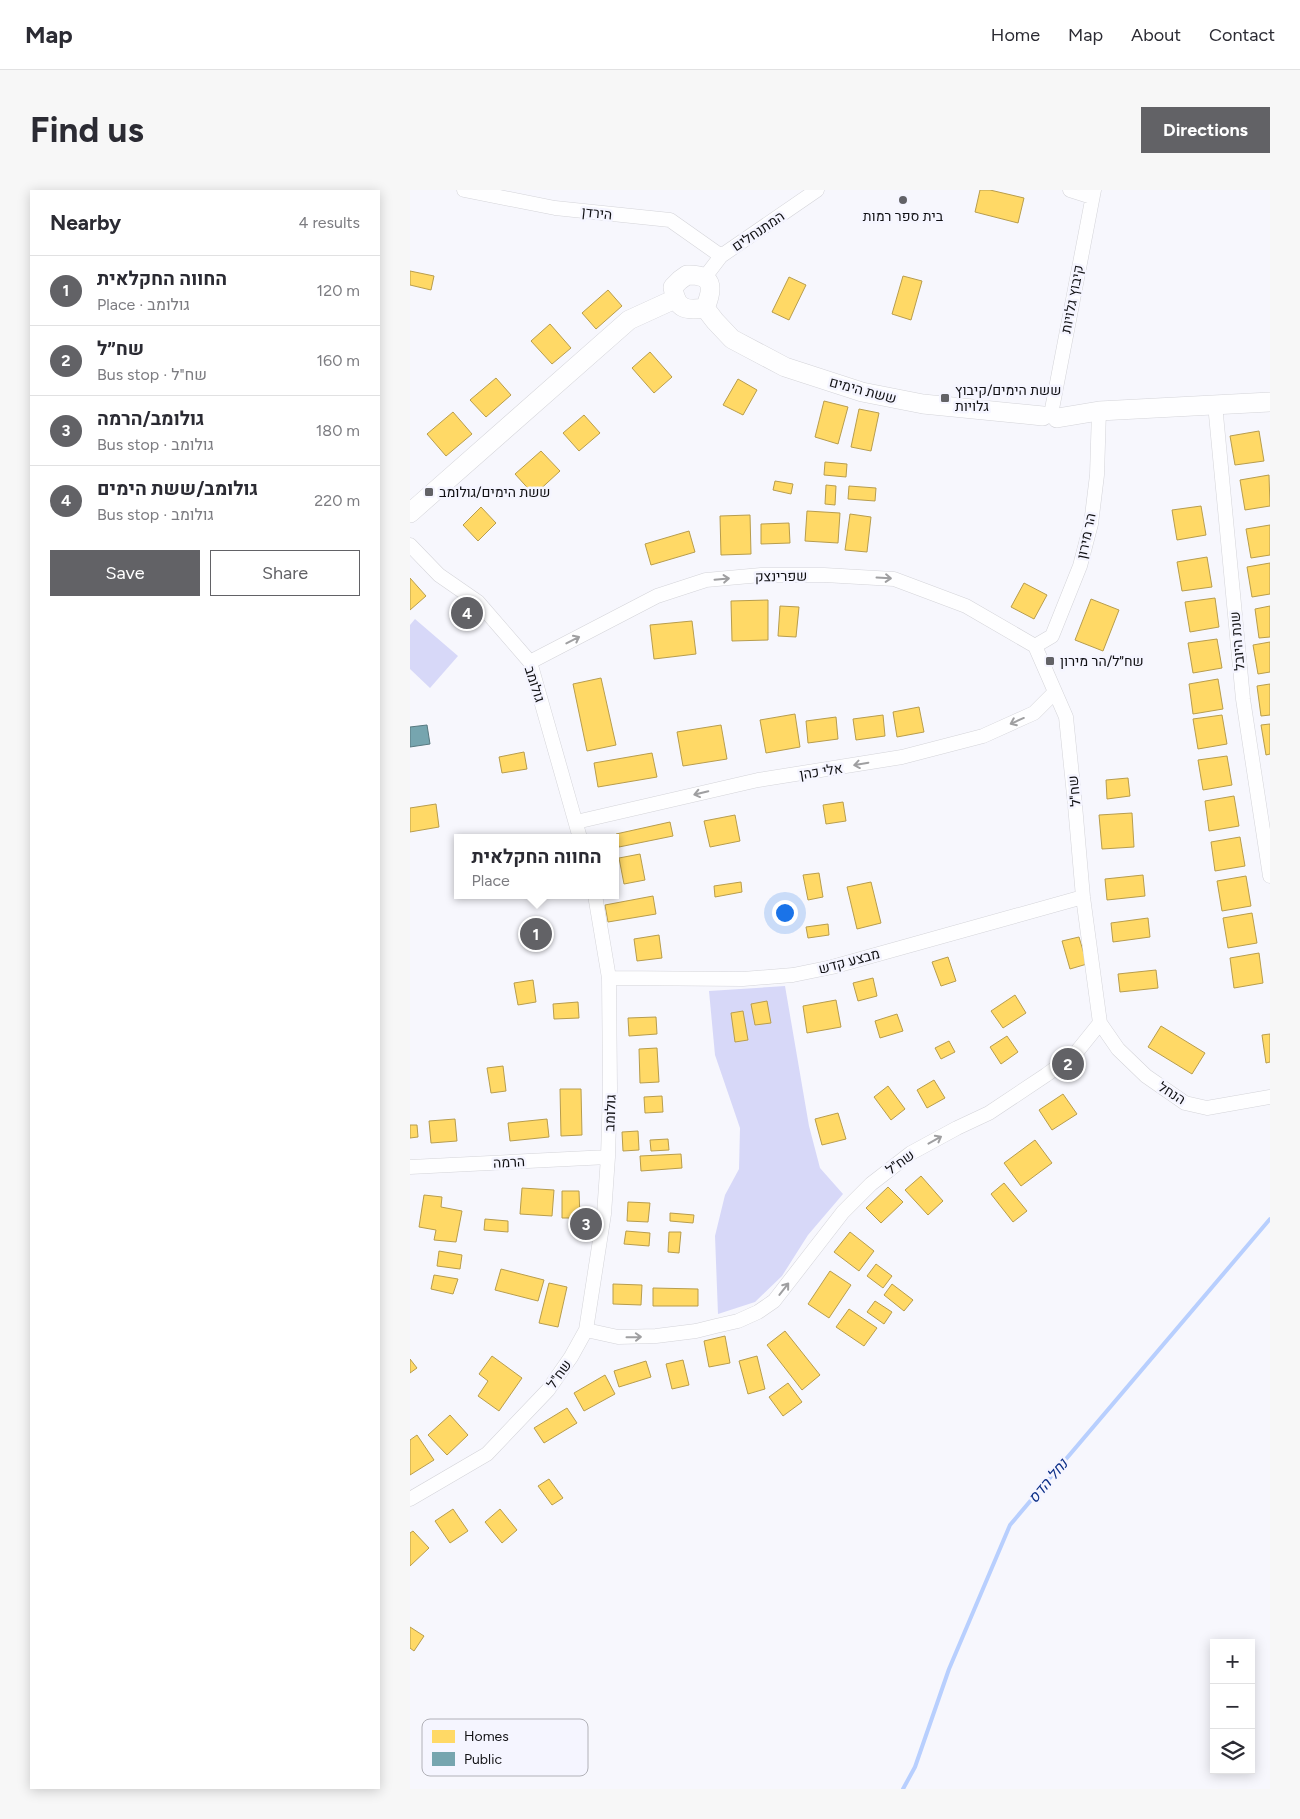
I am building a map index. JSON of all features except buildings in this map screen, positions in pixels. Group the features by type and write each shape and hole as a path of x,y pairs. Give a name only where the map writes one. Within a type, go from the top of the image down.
{"street":[{"name":"הירדן","path":"464,190 555,208 670,220 721,256"},
{"name":"המתנחלים","path":"705,277 721,256 817,190"},
{"path":"1070,190 1093,193"},
{"name":"קיבוץ גלויות","path":"1051,414 1093,193"},
{"path":"688,275 705,277 709,282 711,290 705,308 693,310 680,306 675,299 673,287 688,275"},
{"path":"410,513 629,320 675,299"},
{"name":"ששת הימים","path":"705,308 732,339 785,367 862,392 923,404 1051,414 1270,402"},
{"name":"שנת היובל","path":"1215,404 1242,699 1270,876"},
{"name":"הר מירון","path":"1035,646 1052,636 1080,566 1090,524 1097,475 1099,411"},
{"name":"גולומב","path":"410,545 439,575 478,602 530,662 579,834"},
{"name":"שפרינצק","path":"530,662 657,596 706,580 761,575 894,578 966,606 1035,646"},
{"name":"שח\"ל","path":"410,1499 487,1454 548,1390 586,1330 618,1337 656,1336 696,1331 738,1321 758,1312 774,1301 843,1212 871,1184 910,1153 989,1113 1046,1075 1075,1054 1100,1023 1083,897 1066,717 1035,646"},
{"name":"אלי כהן","path":"576,822 758,780 902,757 983,736 1034,713 1055,692"},
{"name":"מבצע קדש","path":"609,978 743,980 793,975 841,964 1083,897"},
{"name":"גולומב","path":"586,1330 604,1214 610,1088 609,978 595,899"},
{"name":"הנחל","path":"1100,1023 1118,1049 1146,1076 1185,1103 1208,1108 1270,1097"},
{"name":"הרמה","path":"410,1167 608,1157"}],"shaded area":[{"path":"415,619 458,656 430,688 410,669 410,625"},
{"path":"785,986 809,1126 820,1168 843,1194 808,1235 782,1276 755,1302 718,1314 715,1236 725,1195 739,1169 740,1128 715,1055 709,991"}],"waterway":[{"name":"נחל הדס","path":"903,1789 915,1767 949,1669 1010,1525 1270,1219"}],"place":[{"name":"בית ספר רמות","path":"903,200"},
{"name":"ששת הימים/קיבוץ גלויות","path":"945,398"},
{"name":"ששת הימים/גולומב","path":"429,492"},
{"name":"גולומב/ששת הימים","path":"467,613"},
{"name":"שח״ל/הר מירון","path":"1050,661"},
{"name":"החווה החקלאית","path":"536,934"},
{"name":"שח״ל","path":"1068,1064"},
{"name":"גולומב/הרמה","path":"586,1224"}]}
